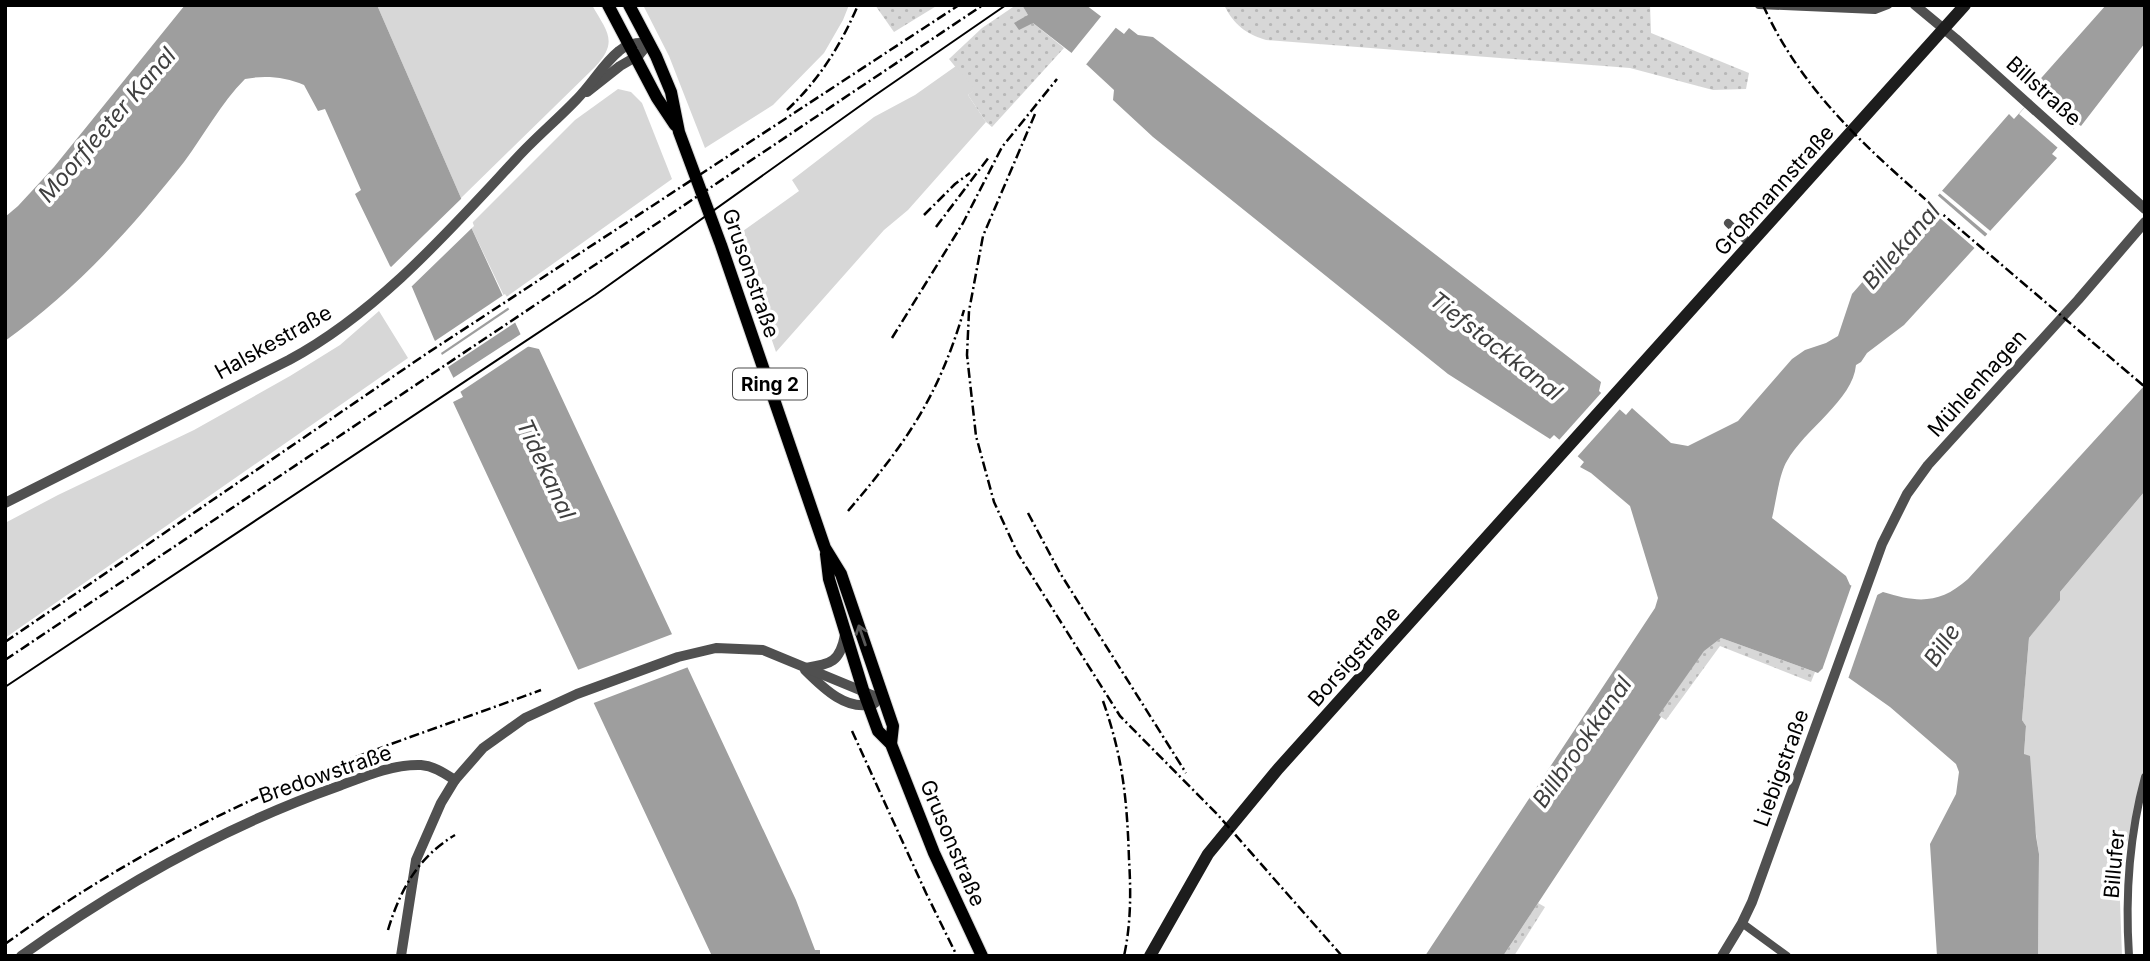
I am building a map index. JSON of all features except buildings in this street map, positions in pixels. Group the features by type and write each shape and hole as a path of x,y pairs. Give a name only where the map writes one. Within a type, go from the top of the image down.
{"main road":[{"name":"Grusonstraße","path":"608,5 657,98 679,132"},
{"name":"Grusonstraße","path":"629,5 671,92 679,132 721,245 825,548 829,579 864,693 878,730 891,744 934,853 982,956"},
{"name":"Großmannstraße","path":"1611,400 1965,5"},
{"name":"Borsigstraße","path":"1150,956 1215,844 1278,769 1611,400"},
{"name":"Grusonstraße","path":"825,548 841,575 893,726 891,744"}],"street":[{"path":"1759,5 1875,10 1888,5"},
{"name":"Billstraße","path":"1915,5 2067,137 2145,209"},
{"path":"629,44 649,43"},
{"name":"Halskestraße","path":"579,98 636,57 649,43"},
{"name":"Halskestraße","path":"5,503 310,349 356,317 471,207 579,98 618,52 629,44"},
{"name":"Mühlenhagen","path":"1866,589 1889,528 1919,477 2145,222"},
{"path":"1728,223 1751,244"},
{"name":"Liebigstraße","path":"1722,956 1742,923 1766,867 1866,589"},
{"path":"803,668 834,661 842,650 845,635"},
{"path":"401,956 416,860 432,823 455,780 476,755 499,734 525,718 577,694 693,652 740,648 763,650 884,700"},
{"path":"803,668 820,685 847,702 860,707 884,700"},
{"name":"Bredowstraße","path":"21,956 88,909 128,885 193,850 298,800 400,766 429,766 455,780"},
{"name":"Billufer","path":"2129,956 2128,877 2133,831 2145,777"},
{"path":"1742,923 1787,956"}],"shaded area":[{"path":"377,5 592,5 606,30 609,43 595,67 461,198"},
{"path":"643,5 849,5 824,53 773,105 705,148 669,56"},
{"path":"875,5 938,5 894,32"},
{"path":"1016,5 1022,5 1033,23 1064,48 992,127 968,95 974,90 949,59 982,28"},
{"path":"1224,5 1650,5 1651,33 1749,73 1746,89 1713,90 1630,68 1266,40 1241,28"},
{"path":"956,66 975,90 968,95 986,122 908,210 884,230 776,352 736,236 799,191 792,180 874,117 915,95"},
{"path":"618,89 631,92 642,103 672,179 505,298 470,225 575,120"},
{"path":"379,311 408,358 5,638 5,523 194,430 290,376 340,345"},
{"path":"2145,491 2145,772 2119,874 2122,956 2038,956 2039,854 2024,755 2026,726 2022,720 2029,638 2059,600 2060,592"},
{"path":"1721,638 1815,672 1811,682 1720,646 1666,720 1658,715 1704,650"},
{"path":"1538,903 1545,907 1514,956 1503,956"}],"water":[{"path":"185,5 377,5 461,198 470,225 526,346 539,349 796,900 815,950 820,950 820,956 712,956 453,402 463,397 412,287 390,266 355,194 361,190 325,109 318,111 304,85 275,78 245,79 220,109 184,162 123,235 55,301 5,341 5,217 54,167"},
{"path":"1022,5 1086,5 1124,34 1129,28 1138,35 1153,37 1601,382 1599,391 1626,415 1632,408 1671,443 1688,446 1738,421 1792,359 1805,350 1838,336 1852,294 2009,114 2014,119 2040,90 2035,85 2106,5 2145,5 2145,43 2081,126 2078,124 2052,154 2057,158 1904,325 1867,353 1856,365 1853,378 1837,403 1787,461 1772,518 1846,576 1850,585 1877,595 1883,592 1918,599 1938,597 1968,579 2145,385 2145,491 2060,592 2060,600 2029,638 2022,720 2026,726 2024,754 2030,756 2039,854 2038,956 1937,956 1930,844 1956,794 1959,772 1956,764 1890,707 1849,678 1822,669 1818,673 1721,638 1704,651 1659,715 1661,717 1503,956 1425,956 1655,608 1658,598 1630,506 1580,467 1584,462 1554,435 1550,439 1448,374 1153,137 1113,100 1114,90 1087,65 1033,23 1019,30 1014,23 1028,15"}],"pier":[{"path":"1103,14 1118,25 1084,67 1069,56"},
{"path":"2035,95 2074,129 2058,148 2019,114"},
{"path":"1940,189 1994,234 1991,237 1938,192"},
{"path":"1936,194 1989,240 1978,251 1926,206"},
{"path":"463,197 474,226 409,289 405,282 401,282 388,270"},
{"path":"505,294 512,305 438,355 432,343"},
{"path":"513,307 519,320 445,369 439,357"},
{"path":"524,332 532,344 457,394 450,380"},
{"path":"1602,392 1620,409 1577,457 1559,440"},
{"path":"1852,584 1878,593 1848,679 1822,670"},
{"path":"675,633 691,666 591,704 575,671"}],"tram line":[{"path":"5,687 595,295 1006,5"}],"railway":[{"path":"787,110 809,87 828,61 858,5"},
{"path":"5,642 426,354 959,5"},
{"path":"5,660 983,5"},
{"path":"1763,5 1801,71 1850,129 1933,206 2145,387"},
{"path":"892,338 963,223 1002,147 1057,79"},
{"path":"1035,114 983,236 969,311 967,355 976,436 994,502 1018,554 1120,716 1217,814 1342,956"},
{"path":"936,227 989,157"},
{"path":"924,215 970,173"},
{"path":"848,511 887,463 918,418 943,369 964,310"},
{"path":"1028,513 1060,573 1186,773"},
{"path":"5,944 113,873 228,811 307,776 541,690"},
{"path":"1103,701 1123,779 1127,817 1130,896 1124,956"},
{"path":"852,731 957,956"},
{"path":"388,930 398,901 412,876 431,853 455,835"}],"water label":[{"name":"Moorfleeter Kanal","path":"107,125"},
{"name":"Billekanal","path":"1901,246"},
{"name":"Tiefstackkanal","path":"1496,346"},
{"name":"Tidekanal","path":"546,469"},
{"name":"Bille","path":"1942,645"},
{"name":"Billbrookkanal","path":"1582,742"}]}
